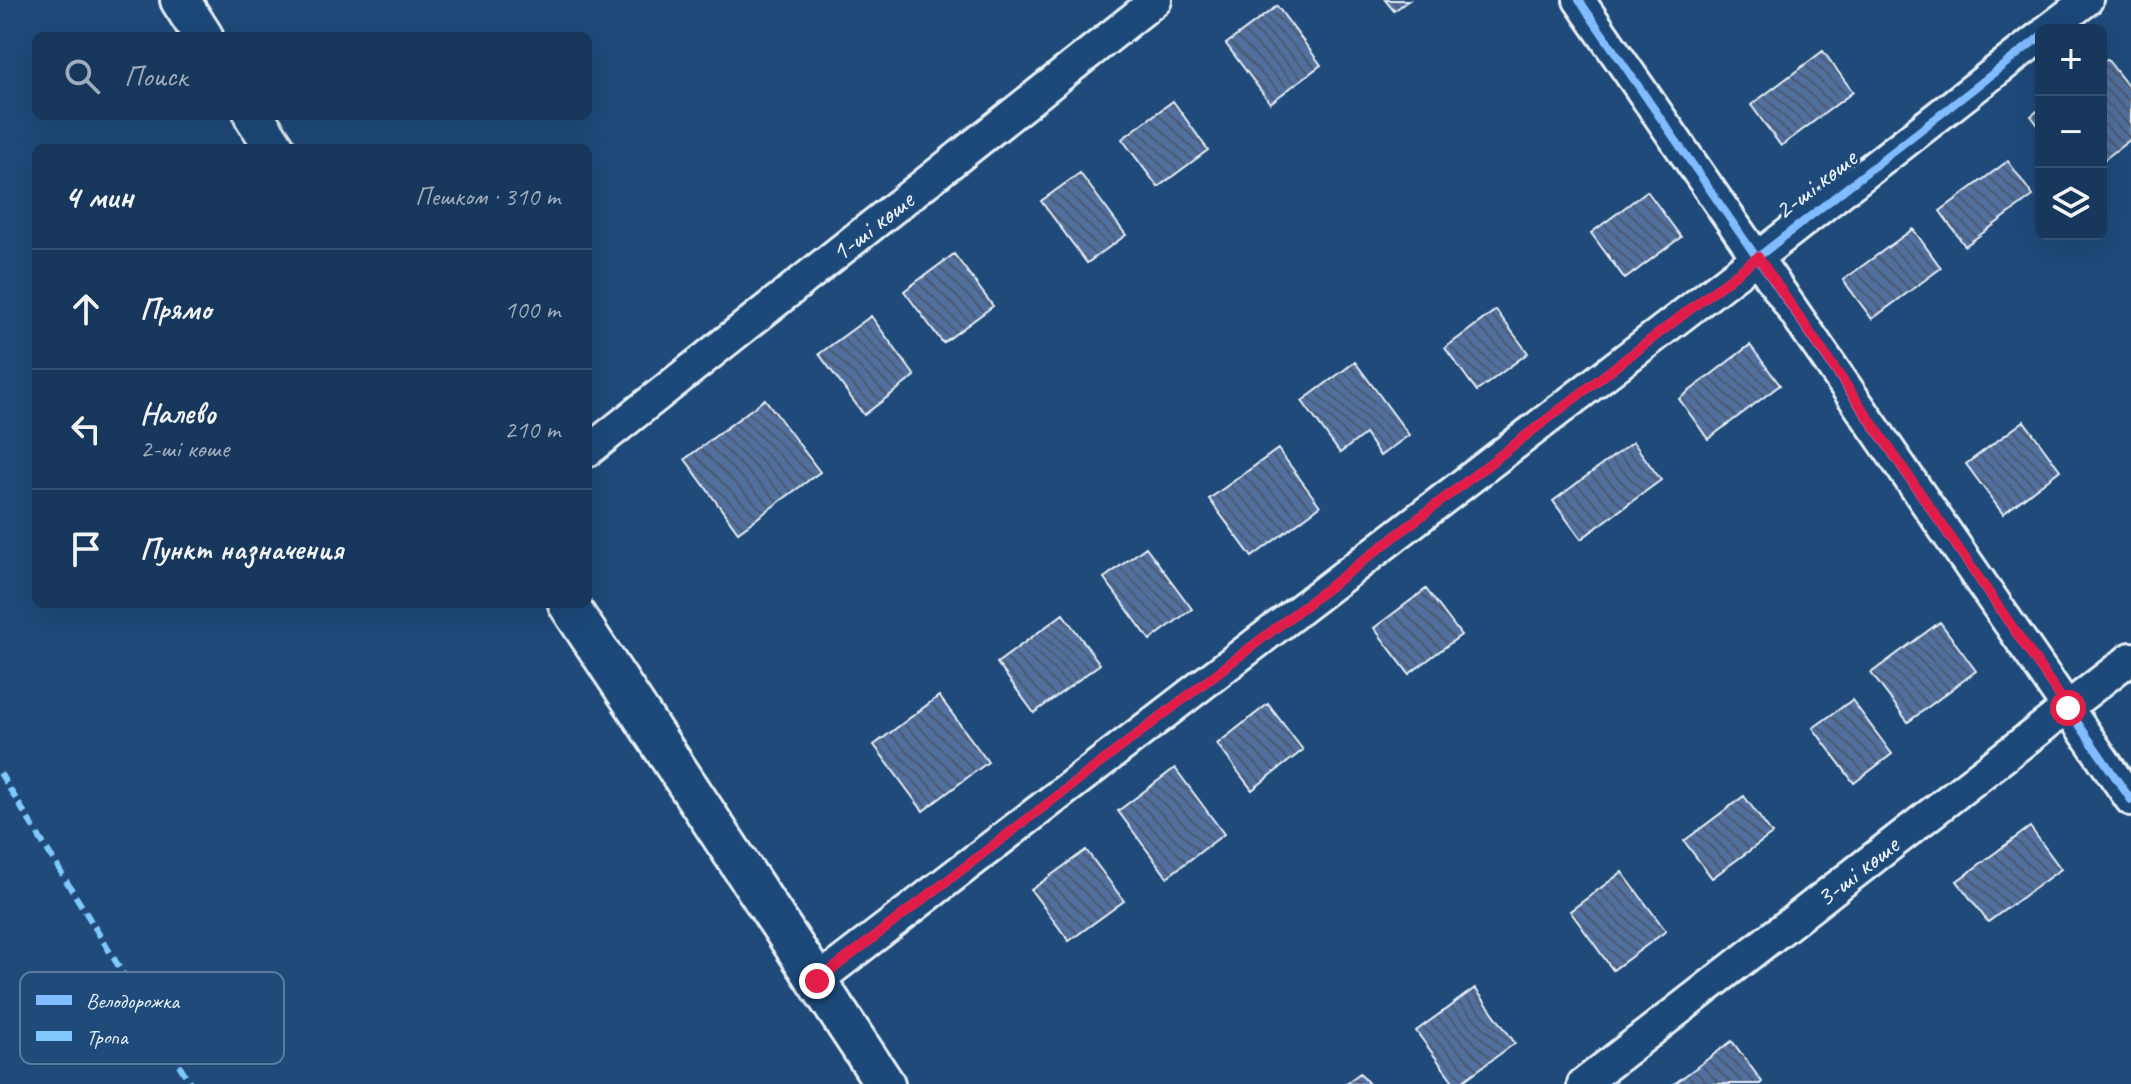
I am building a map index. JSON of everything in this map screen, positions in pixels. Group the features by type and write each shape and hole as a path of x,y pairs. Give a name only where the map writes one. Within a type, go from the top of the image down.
{"street":[{"path":"180,0 200,32"},
{"name":"1-ші көше","path":"592,448 1156,0"},
{"path":"1579,0 2131,800"},
{"path":"2056,24 2087,0"},
{"name":"2-ші көше","path":"817,981 2035,41"},
{"path":"257,120 272,144"},
{"path":"571,608 885,1084"},
{"name":"3-ші көше","path":"1583,1084 2131,658"}],"building":[{"path":"1385,0 1409,0 1394,11"},
{"path":"1277,6 1321,65 1270,103 1226,44"},
{"path":"1823,51 1853,92 1781,146 1751,105"},
{"path":"2107,59 2131,90 2131,139 2107,157"},
{"path":"1173,101 1208,150 1158,187 1122,139"},
{"path":"2008,161 2033,196 1965,246 1940,211"},
{"path":"1080,173 1126,235 1087,263 1041,201"},
{"path":"1647,191 1681,237 1625,279 1591,233"},
{"path":"1913,229 1941,268 1872,319 1843,280"},
{"path":"954,254 993,306 943,343 904,291"},
{"path":"1496,310 1528,353 1477,391 1445,348"},
{"path":"871,316 915,376 864,415 819,354"},
{"path":"1750,345 1780,385 1708,439 1679,399"},
{"path":"1355,362 1409,435 1380,456 1365,434 1340,453 1302,401"},
{"path":"765,399 820,472 738,532 685,459"},
{"path":"2024,421 2060,470 2003,514 1966,464"},
{"path":"1633,442 1661,480 1581,539 1553,501"},
{"path":"1278,449 1320,506 1252,557 1209,499"},
{"path":"1146,547 1192,609 1150,640 1104,578"},
{"path":"1426,589 1461,635 1409,674 1374,628"},
{"path":"1063,614 1100,664 1034,713 997,663"},
{"path":"1940,622 1976,671 1908,722 1871,673"},
{"path":"939,696 988,762 923,811 874,745"},
{"path":"1852,700 1892,754 1854,783 1813,728"},
{"path":"1268,704 1303,750 1252,790 1217,744"},
{"path":"1175,768 1224,834 1167,877 1118,811"},
{"path":"1744,796 1772,834 1712,878 1684,841"},
{"path":"2030,827 2061,869 1988,922 1957,881"},
{"path":"1086,850 1124,901 1069,941 1031,890"},
{"path":"1622,872 1666,931 1613,970 1570,911"},
{"path":"1475,988 1515,1043 1455,1084 1416,1031"},
{"path":"1732,1041 1762,1082 1760,1084 1674,1084"},
{"path":"1360,1073 1369,1084 1345,1084"}],"marked path":[{"path":"0,773 122,972"},
{"path":"179,1064 191,1084"}],"cycle path":[{"path":"1579,0 2131,800"},
{"path":"817,981 2035,41"}],"route":[{"path":"817,981 1758,257 2068,708"}]}
